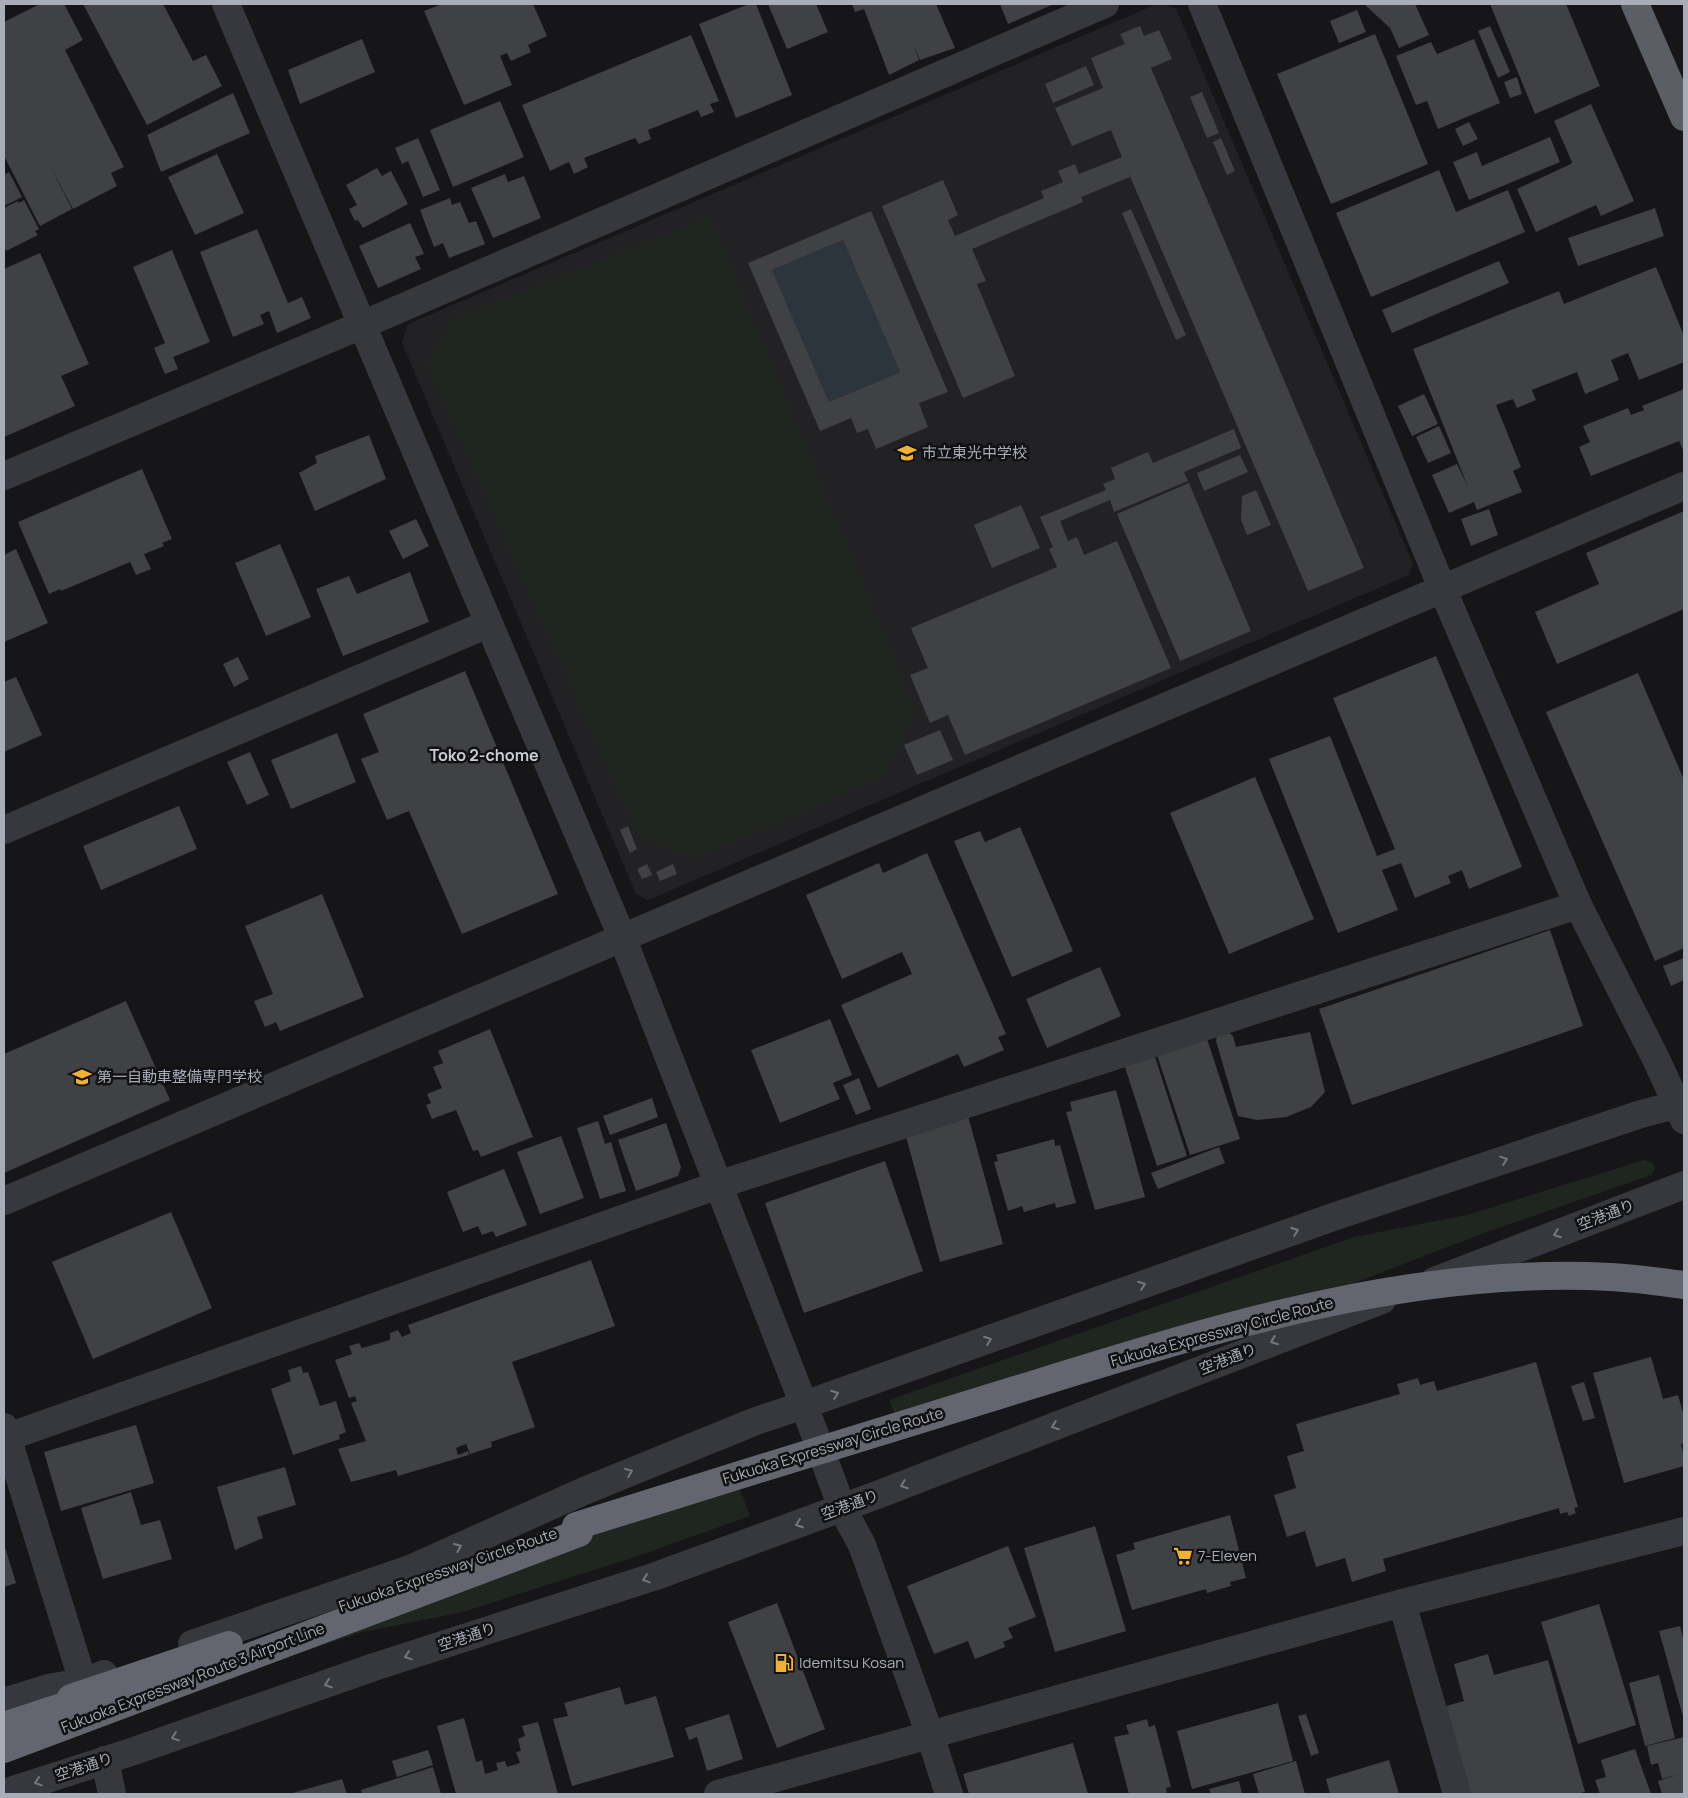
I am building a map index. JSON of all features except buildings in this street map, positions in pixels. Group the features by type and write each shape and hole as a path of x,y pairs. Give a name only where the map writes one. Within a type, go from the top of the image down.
{"highway":[{"path":"1635,4 1684,118"},
{"name":"Fukuoka Expressway Circle Route","path":"4,1720 577,1529 1104,1363 1241,1324 1378,1292 1451,1282 1538,1276 1612,1276 1684,1286"},
{"name":"Fukuoka Expressway Circle Route","path":"4,1726 577,1529 1097,1370 1242,1329 1379,1298 1452,1290 1537,1283 1611,1282 1684,1291"},
{"name":"Fukuoka Expressway Route 3 Airport Line","path":"4,1742 577,1529"},
{"name":"Fukuoka Expressway Route 3 Airport Line","path":"4,1749 577,1529"}],"street":[{"path":"226,4 622,937 804,1405 842,1508 862,1545 930,1734 949,1794"},
{"path":"4,476 362,325 1105,4"},
{"path":"4,1702 48,1688 83,1682 410,1569 584,1491 756,1420 804,1405 1342,1214 1641,1114 1682,1109 1578,905 1442,588 1202,4"},
{"path":"4,1201 1684,486"},
{"path":"4,830 488,624"},
{"path":"83,1682 6,1432 718,1184 1578,905"},
{"name":"空港通り","path":"4,1793 374,1668 656,1576 842,1508 1684,1185"},
{"path":"718,1794 1402,1603 1684,1531"},
{"path":"1402,1603 1457,1794"},
{"path":"105,1760 112,1794"}],"shaded area":[{"name":"市立東光中学校","path":"1157,4 1163,4 1176,9 1413,564 1409,575 648,900 636,894 402,343 408,324"},
{"path":"710,217 916,712 885,776 694,859 638,836 428,367 451,320"},
{"path":"843,240 900,372 829,402 772,270"},
{"path":"1644,1160 1653,1163 1655,1169 1651,1175 1476,1236 1209,1339 1094,1367 905,1439 889,1400 1354,1237 1467,1215"},
{"path":"734,1474 750,1516 635,1557 463,1612 363,1632 171,1696"}],"place":[{"name":"市立東光中学校","path":"907,453"},
{"name":"第一自動車整備専門学校","path":"82,1077"},
{"name":"7-Eleven","path":"1183,1556"},
{"name":"Idemitsu Kosan","path":"784,1663"}],"district":[{"name":"Toko 2-chome","path":"484,755"}]}
